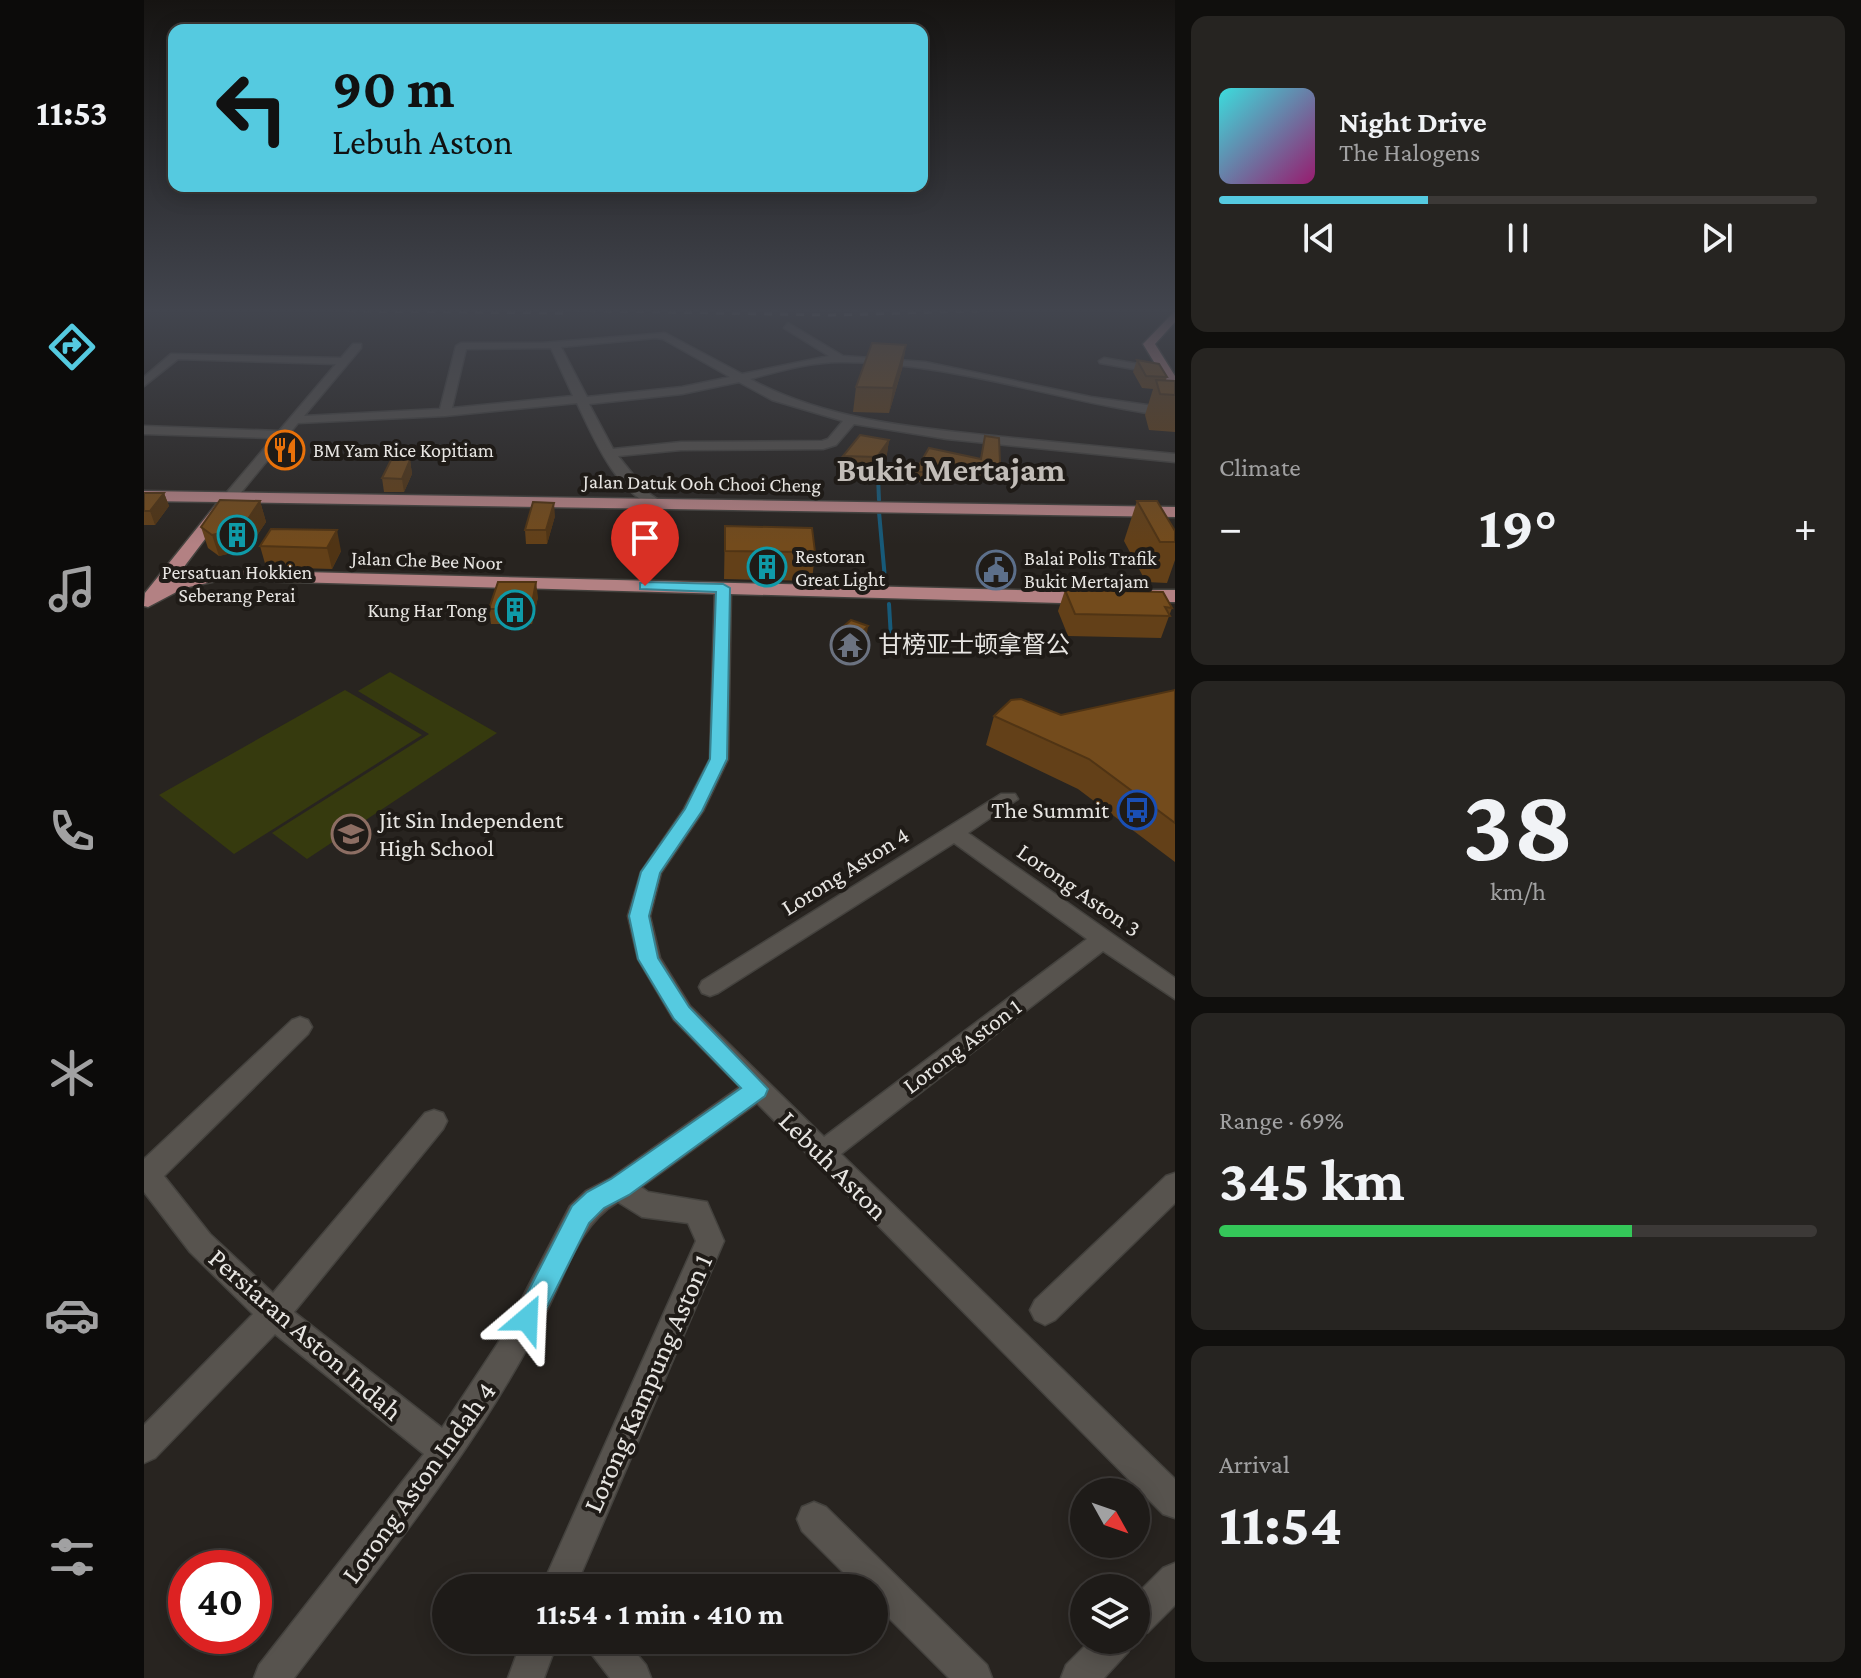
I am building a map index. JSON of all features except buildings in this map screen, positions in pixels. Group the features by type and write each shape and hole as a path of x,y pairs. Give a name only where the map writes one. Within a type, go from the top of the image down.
{"main road":[{"name":"Jalan Datuk Ooh Chooi Cheng","path":"144,496 1175,512"},
{"path":"146,604 229,498"},
{"path":"195,541 196,561 221,575"},
{"name":"Jalan Che Bee Noor","path":"146,604 178,584 221,575 1111,598 1175,596"},
{"name":"Jalan Che Bee Noor","path":"1111,598 1175,605"}],"street":[{"path":"229,498 321,388"},
{"path":"445,412 451,388"},
{"path":"576,388 626,480 645,500 658,504"},
{"path":"294,420 445,412 695,388"},
{"path":"757,388 784,401 851,420 947,435 1175,458"},
{"path":"1037,388 1112,406 1175,413"},
{"path":"612,453 681,446 823,445 832,442 851,420"},
{"path":"144,430 281,435"},
{"path":"597,503 619,497 626,490 626,480"},
{"name":"Lebuh Aston","path":"723,588 719,759 693,811 651,872 639,916 649,959 682,1013 1175,1502"},
{"name":"Lorong Aston 4","path":"710,987 1008,799"},
{"name":"Lorong Aston 3","path":"954,833 1175,990"},
{"name":"Lorong Aston 1","path":"821,1154 1103,939"},
{"path":"145,1175 300,1027"},
{"name":"Lorong Aston Indah 4","path":"272,1678 446,1451 513,1348 580,1215 596,1200 620,1187 757,1089"},
{"path":"144,1447 274,1314 434,1121"},
{"name":"Persiaran Aston Indah","path":"145,1175 200,1243 274,1314 446,1451"},
{"path":"1045,1310 1175,1185"},
{"name":"Lorong Kampung Aston 1","path":"564,1574 710,1241 697,1211 642,1204 620,1187"},
{"path":"814,1519 974,1678"},
{"path":"1150,1606 1175,1580"},
{"path":"526,1678 535,1654"},
{"path":"613,1654 633,1678"},
{"path":"1079,1678 1102,1654"}],"green space":[{"path":"390,672 497,733 307,859 272,833 429,734 358,691"},
{"path":"345,690 422,735 234,854 159,795"}],"waterway":[{"path":"878,476 879,500"},
{"path":"879,512 885,579"},
{"path":"889,604 891,638"}],"place":[{"name":"BM Yam Rice Kopitiam","path":"285,450"},
{"name":"Persatuan Hokkien Seberang Perai","path":"237,535"},
{"name":"Restoran Great Light","path":"767,567"},
{"name":"Balai Polis Trafik Bukit Mertajam","path":"996,570"},
{"name":"Kung Har Tong","path":"515,610"},
{"name":"甘榜亚士顿拿督公","path":"850,645"},
{"name":"The Summit","path":"1137,810"},
{"name":"Jit Sin Independent High School","path":"351,834"}],"district":[{"name":"Bukit Mertajam","path":"951,469"}],"route":[{"path":"527,1319 580,1215 596,1200 620,1187 757,1089 682,1013 649,959 639,916 651,872 693,811 719,759 722,667 723,588 645,586"}]}
